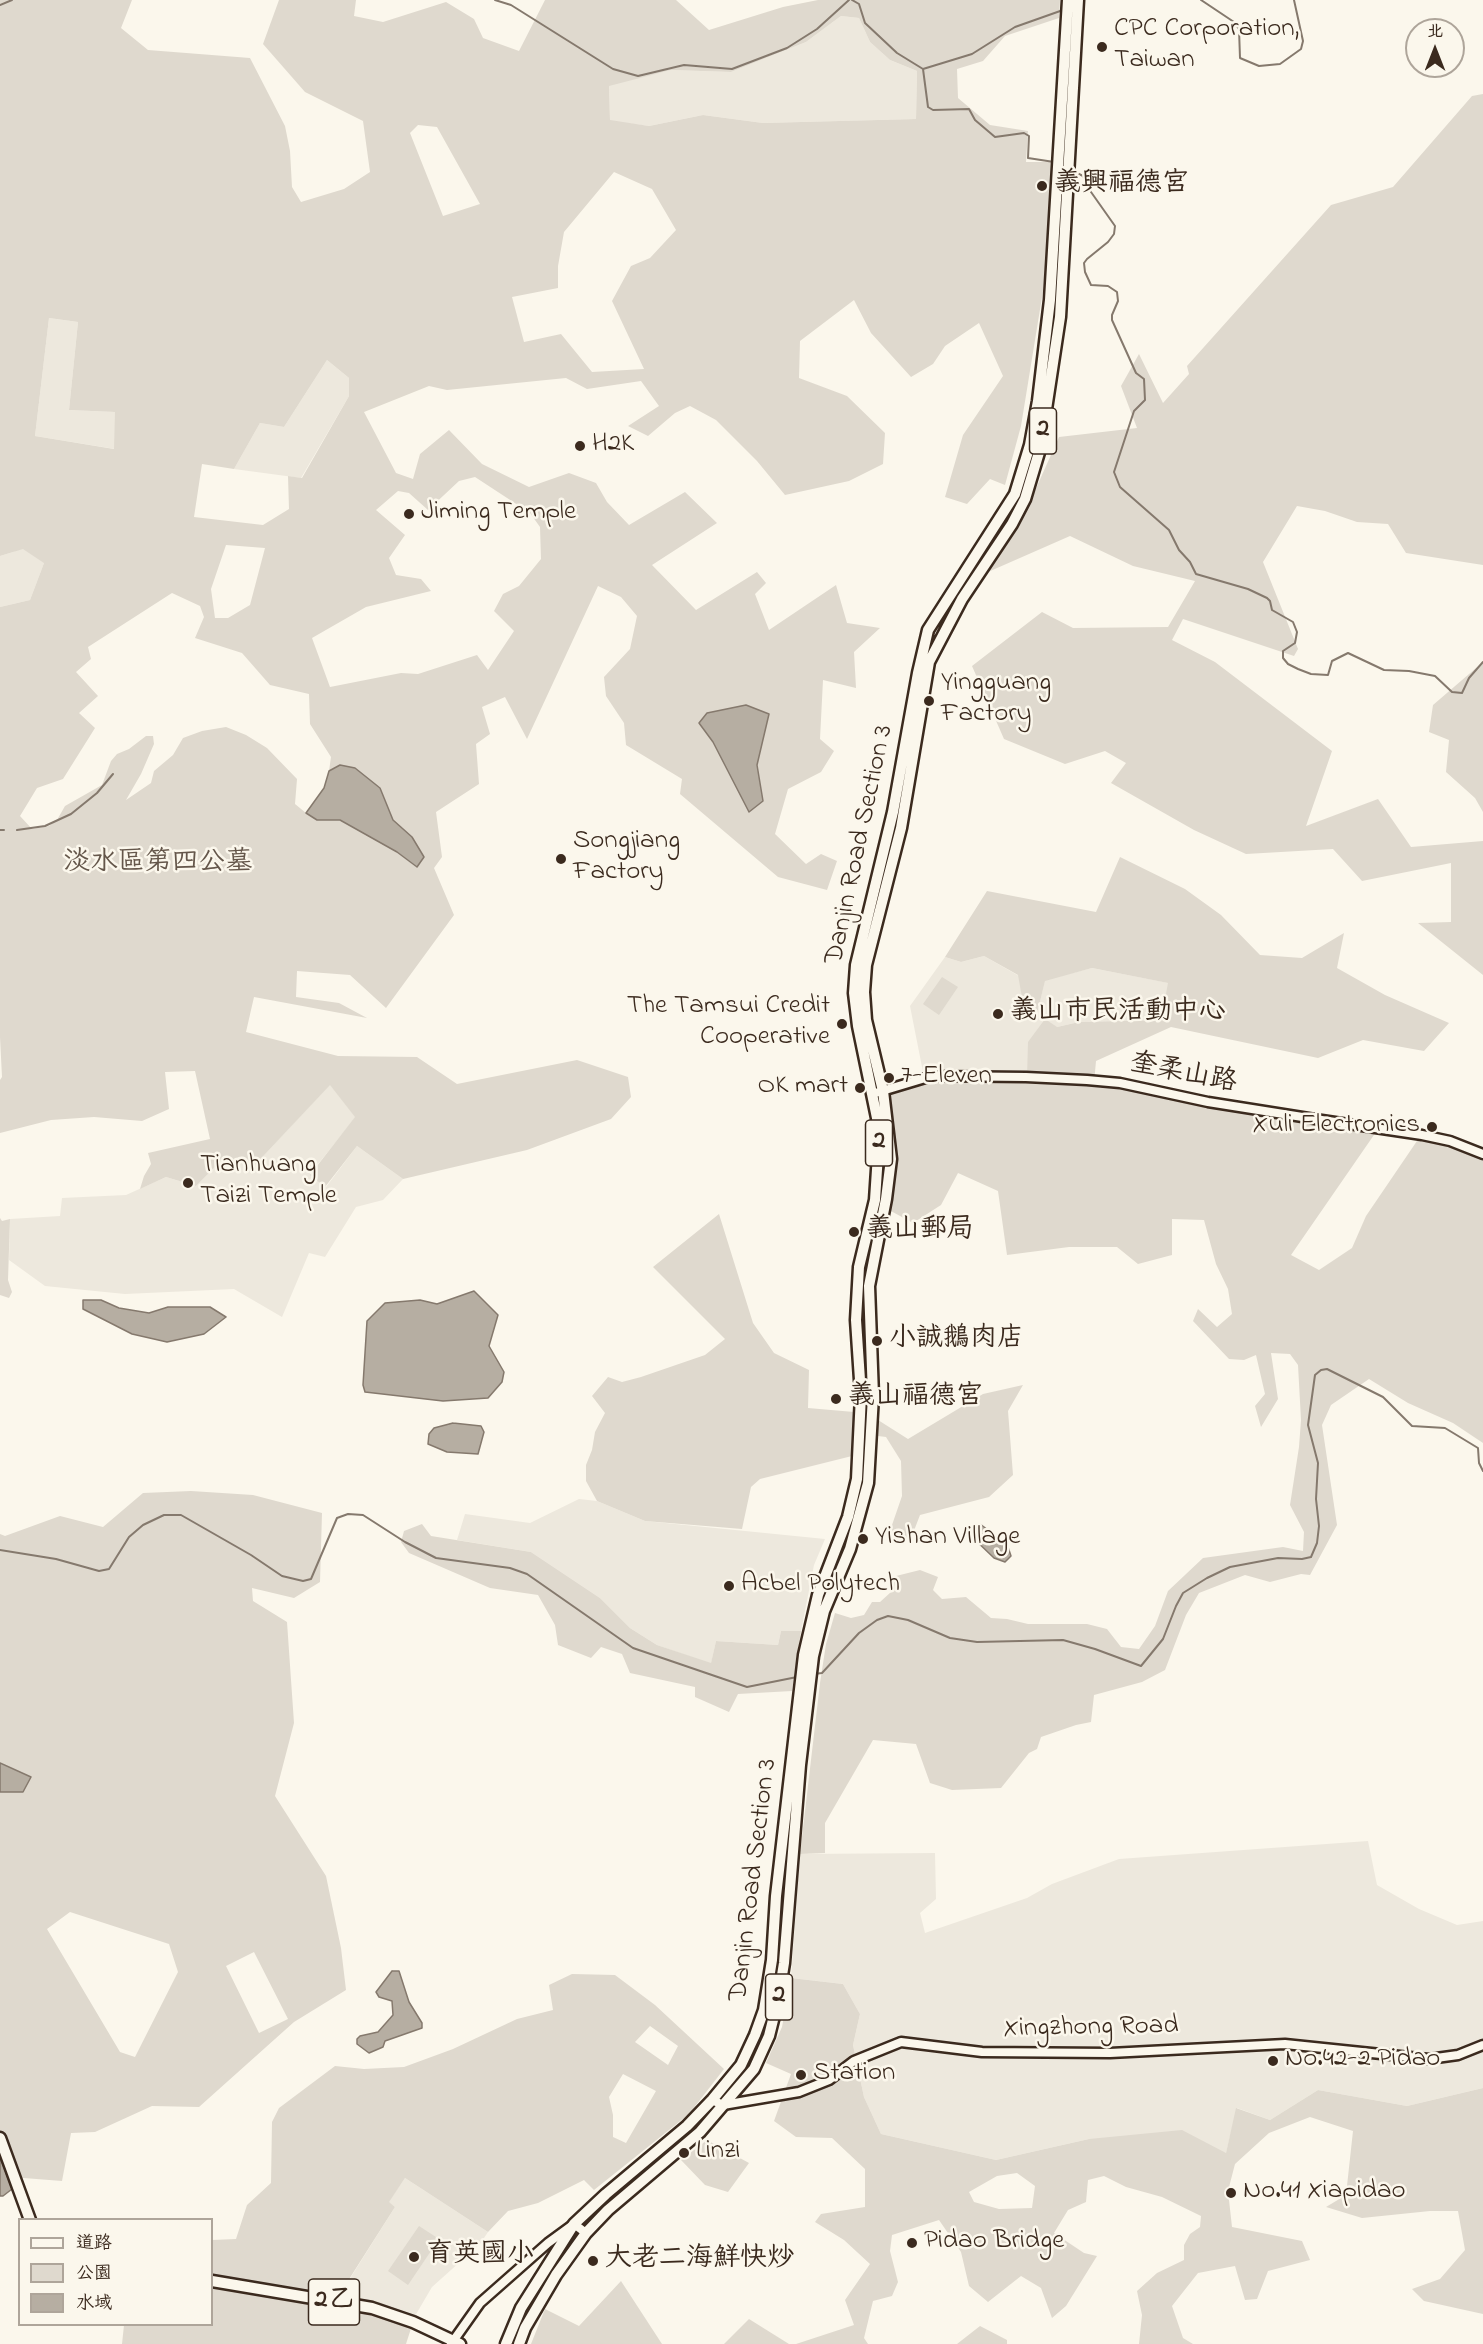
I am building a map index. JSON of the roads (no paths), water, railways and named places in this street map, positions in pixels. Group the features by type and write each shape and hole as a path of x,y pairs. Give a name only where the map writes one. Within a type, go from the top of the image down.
{"main road":[{"name":"2","path":"1068,0 1073,22"},
{"name":"2","path":"1064,172 1073,22 1078,0"},
{"name":"Danjin Road Section 3","path":"877,1092 858,1026 854,993 856,965 893,813 928,630 1015,494 1030,445 1038,401 1064,172"},
{"name":"Danjin Road Section 3","path":"506,2344 521,2308 574,2224 687,2126 712,2100 741,2065 764,2010 772,1960 776,1896 818,1595 848,1516 857,1479 861,1395 856,1320 858,1278 875,1200 879,1139 877,1092 866,1020 864,992 866,965 901,828 929,662 962,599 1012,524 1025,499 1040,449 1060,317 1064,172"},
{"name":"Danjin Road Section 3","path":"519,2344 525,2328 556,2275 586,2233 608,2210 700,2132 754,2069 769,2036 784,1963 804,1687"},
{"path":"0,2138 29,2218"},
{"name":"2乙","path":"213,2281 372,2308 413,2322 454,2343"}],"street":[{"name":"奎柔山路","path":"877,1092 932,1076 1026,1077 1109,1082 1219,1104 1422,1134 1450,1141 1483,1154"},
{"name":"Xingzhong Road","path":"723,2106 799,2092 829,2080 854,2061 901,2042 982,2052 1110,2053 1285,2044 1429,2059 1458,2055 1483,2045"},
{"path":"712,2100 723,2106"},
{"path":"454,2343 480,2302 548,2243 574,2224 586,2233"}],"water":[{"path":"746,705 769,714 757,765 763,801 749,812 713,742 699,723 707,713"},
{"path":"340,765 355,768 380,788 393,820 412,837 424,857 417,867 397,852 340,820 317,820 306,813 324,788 329,771"},
{"path":"474,1291 498,1315 489,1346 504,1372 502,1382 488,1398 443,1401 365,1392 363,1385 367,1321 385,1303 420,1300 437,1304"},
{"path":"83,1300 101,1300 119,1308 149,1313 168,1307 210,1307 226,1317 204,1334 167,1342 132,1334 83,1309"},
{"path":"453,1423 481,1426 484,1432 478,1454 447,1452 428,1444 429,1434 434,1428"},
{"path":"980,1524 1007,1544 1011,1556 1005,1562 994,1558 970,1535 969,1529"},
{"path":"0,1763 31,1777 23,1792 0,1792"},
{"path":"392,1971 399,1971 409,2002 422,2023 422,2028 385,2041 383,2047 369,2053 357,2044 357,2039 360,2036 378,2032 393,2015 392,2001 379,1997 376,1992"},
{"path":"0,2157 12,2189 3,2196 0,2196"}],"waterway":[{"path":"0,5 12,0"},
{"path":"495,0 511,5 613,69 638,76 684,65 732,69 787,48 817,29 849,0"},
{"path":"852,0 859,4 865,23 897,53 923,69 972,54 1015,27 1063,10"},
{"path":"1201,0 1234,22 1239,29 1240,58 1259,66 1280,64 1301,49 1303,41 1294,0"},
{"path":"923,69 928,107 933,110 969,109 975,120 995,137 1024,133 1029,136 1028,158 1054,162"},
{"path":"1073,171 1083,176 1091,192 1115,226 1114,234 1108,242 1084,263 1085,272 1091,285 1108,286 1117,292 1118,301 1112,320 1136,373 1144,379 1145,400 1134,411 1114,472 1120,487 1169,530 1179,550 1190,562 1196,574 1248,589 1267,598 1272,610 1293,622 1297,632 1295,643 1283,651 1283,658 1288,664 1298,669 1311,674 1328,675 1332,661 1348,653 1384,670 1409,671 1435,676 1452,692 1462,693 1469,678 1483,662"},
{"path":"17,830 45,826 71,814 97,793 113,774"},
{"path":"814,1674 822,1673 859,1633 877,1620 888,1616 908,1620 950,1638 977,1642 1063,1640 1141,1666 1163,1639 1183,1593 1230,1567 1278,1558 1311,1557 1317,1543 1319,1526 1316,1499 1318,1463 1308,1425 1315,1375 1321,1370 1327,1369 1383,1397 1412,1426 1445,1428 1478,1448 1479,1463 1483,1471"},
{"path":"0,1550 56,1559 99,1571 109,1569 129,1537 143,1525 164,1515 181,1515 251,1555 282,1576 303,1581 311,1579 337,1518 348,1514 363,1515 405,1542 436,1558 510,1568 527,1574 633,1648 747,1687 797,1677"}],"place":[{"name":"CPC Corporation, Taiwan","path":"1102,47"},
{"name":"義興福德宮","path":"1042,186"},
{"name":"H2K","path":"580,446"},
{"name":"Jiming Temple","path":"409,514"},
{"name":"Yingguang Factory","path":"929,701"},
{"name":"Songjiang Factory","path":"561,859"},
{"name":"義山市民活動中心","path":"998,1014"},
{"name":"The Tamsui Credit Cooperative","path":"842,1024"},
{"name":"7-Eleven","path":"889,1078"},
{"name":"OK mart","path":"860,1088"},
{"name":"Xuli Electronics","path":"1432,1127"},
{"name":"Tianhuang Taizi Temple","path":"188,1183"},
{"name":"義山郵局","path":"854,1232"},
{"name":"小誠鵝肉店","path":"877,1341"},
{"name":"義山福德宮","path":"836,1399"},
{"name":"Yishan Village","path":"863,1539"},
{"name":"Acbel Polytech","path":"729,1586"},
{"name":"No.42-2 Pidao","path":"1273,2061"},
{"name":"Station","path":"801,2075"},
{"name":"Linzi","path":"684,2153"},
{"name":"No.41 Xiapidao","path":"1231,2193"},
{"name":"Pidao Bridge","path":"912,2243"},
{"name":"育英國小","path":"414,2257"},
{"name":"大老二海鮮快炒","path":"593,2261"}],"park label":[{"name":"淡水區第四公墓","path":"158,865"}]}
